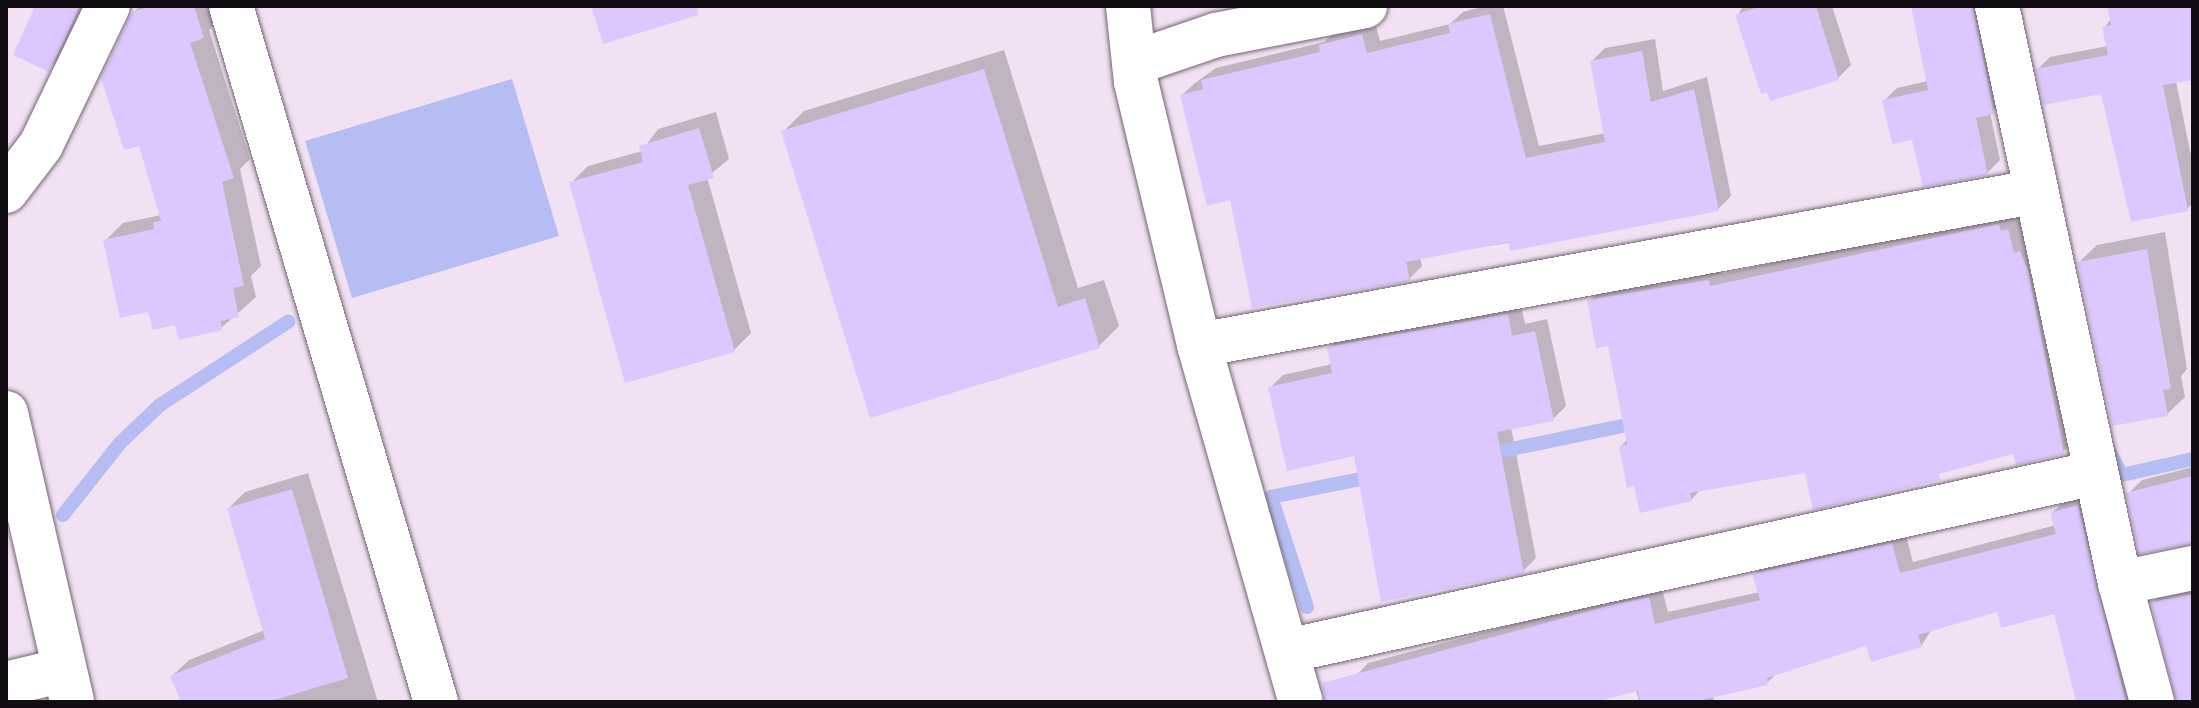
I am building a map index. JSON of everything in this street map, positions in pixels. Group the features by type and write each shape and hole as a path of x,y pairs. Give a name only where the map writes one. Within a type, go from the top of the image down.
{"street":[{"path":"6,191 41,145 108,6"},
{"path":"231,6 436,702"},
{"path":"1128,6 1134,63 1199,345 1301,702"},
{"path":"1134,63 1216,35 1365,6"},
{"path":"1997,6 2033,192 2095,473 2152,702"},
{"path":"1199,345 2033,192"},
{"path":"6,413 68,686 6,684"},
{"path":"1287,651 2095,473"},
{"path":"2120,583 2193,568"}],"water":[{"path":"512,79 559,236 352,298 305,141"}],"building":[{"path":"35,6 80,6 49,72 13,55"},
{"path":"151,6 194,6 204,38 190,43 234,178 222,182 244,286 233,288 239,317 221,321 222,330 179,340 175,325 153,330 148,312 120,318 103,240 154,229 153,222 161,221 139,146 124,150 101,78 132,12"},
{"path":"591,6 697,6 698,15 603,44"},
{"path":"1761,6 1816,6 1839,80 1770,101 1767,92 1761,94 1735,15"},
{"path":"1911,6 1973,6 1994,114 1976,118 1988,175 1923,187 1912,140 1892,144 1882,100 1928,90"},
{"path":"2107,6 2193,6 2193,80 2163,85 2188,211 2131,222 2101,94 2044,105 2036,69 2108,55 2102,27 2111,25"},
{"path":"1490,14 1526,158 1605,142 1590,61 1642,51 1651,102 1694,89 1719,211 1510,251 1509,242 1406,262 1410,281 1252,308 1230,200 1207,206 1180,95 1203,89 1201,80 1320,52 1319,45 1362,34 1367,53 1450,33 1448,24"},
{"path":"984,69 1058,307 1085,298 1100,348 870,418 781,131"},
{"path":"699,128 714,178 688,185 735,352 625,383 569,182 643,162 639,146"},
{"path":"1999,224 2001,231 2008,229 2014,253 2020,251 2028,271 2064,454 2016,465 2013,454 1939,474 1940,480 1813,510 1805,473 1690,493 1692,501 1640,513 1634,486 1627,488 1619,446 1627,444 1608,346 1596,348 1587,300 1709,280 1710,286"},
{"path":"2147,249 2171,389 2163,390 2168,416 2112,426 2077,262"},
{"path":"1508,314 1512,336 1535,331 1554,421 1497,432 1524,573 1381,602 1354,456 1287,471 1268,387 1332,373 1327,347"},
{"path":"2193,476 2193,544 2139,554 2126,493"},
{"path":"292,489 348,678 267,702 181,702 170,676 265,639 227,508"},
{"path":"2078,505 2126,702 2076,702 2054,614 2001,628 1997,612 1918,635 1922,647 1871,662 1866,646 1767,678 1768,685 1693,702 1640,702 1638,691 1595,702 1325,702 1322,683 1616,604 1649,597 1655,624 1760,600 1752,574 1892,543 1900,573 2056,534 2050,513"},
{"path":"2193,594 2193,702 2176,702 2151,602"}],"waterway":[{"path":"63,515 120,443 160,405 288,322"},
{"path":"1482,455 1642,422"},
{"path":"2109,451 2122,475 2193,459"},
{"path":"1307,607 1271,497 1375,476"}]}
